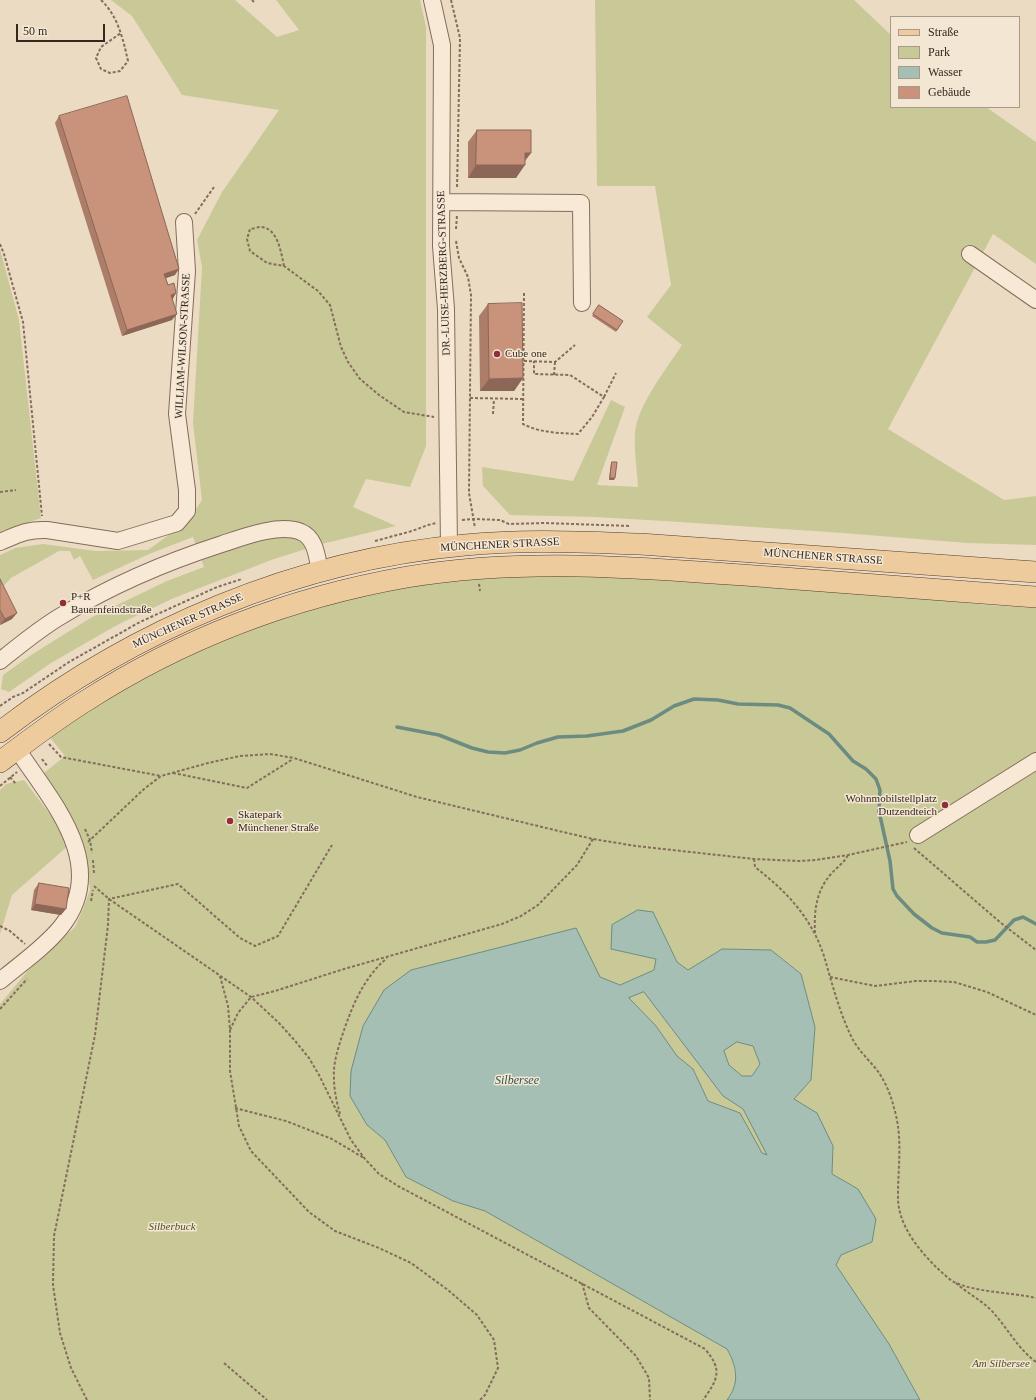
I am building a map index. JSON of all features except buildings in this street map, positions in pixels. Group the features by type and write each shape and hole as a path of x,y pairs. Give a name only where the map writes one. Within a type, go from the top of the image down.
{"main road":[{"name":"MÜNCHENER STRASSE","path":"17,749 1,727 102,662 154,635 208,610 255,592 320,571 378,558 449,547 553,541 633,544 1036,572"},
{"path":"448,572 449,547"},
{"name":"MÜNCHENER STRASSE","path":"0,762 53,722 106,688 186,646 264,614 363,586 405,578 448,572 523,566 608,566 1036,597"},
{"path":"102,662 99,679 106,688"}],"street":[{"name":"DR.-LUISE-HERZBERG-STRASSE","path":"432,0 442,45 449,202 441,246 446,309 449,547"},
{"path":"449,202 581,204 582,303"},
{"name":"WILLIAM-WILSON-STRASSE","path":"2,541 22,532 47,530 118,541 177,523 187,511 177,414 187,271 184,222"},
{"path":"970,254 1036,300"},
{"path":"0,661 37,632 61,616 132,578 173,560 264,531 289,529 303,532 312,540 320,571"},
{"path":"0,982 33,954 60,928 72,911 80,888 81,877 78,852 65,821 17,749"},
{"path":"915,841 1036,761"}],"path":[{"path":"101,0 116,20 121,33 128,61 120,71 110,73 101,69 96,58 101,47 121,33"},
{"path":"451,0 460,38 449,202 459,258 468,277 471,295 469,493 474,519"},
{"path":"200,206 214,187"},
{"path":"284,266 278,242 271,231 260,227 250,229 247,239 250,251 267,263 284,266 318,291 330,305 343,352 360,379 379,395 404,412 423,416"},
{"path":"0,244 23,322 43,519 35,530"},
{"path":"524,293 523,424 531,428 559,433 578,434 592,417 616,373"},
{"path":"524,361 555,362 575,345"},
{"path":"534,361 534,374 570,375 604,397"},
{"path":"554,375 555,362"},
{"path":"470,398 524,399"},
{"path":"493,414 494,399"},
{"path":"0,492 16,490"},
{"path":"472,585 479,584 480,591"},
{"path":"0,706 13,697"},
{"path":"50,744 61,757 161,776"},
{"path":"78,852 144,789 161,776 240,756 270,754 294,758 417,797 593,839 636,846 754,859 799,861 848,855 892,845"},
{"path":"39,755 49,769"},
{"path":"171,773 247,788 294,758"},
{"path":"0,786 10,778 16,784"},
{"path":"84,828 90,840 93,856 94,878"},
{"path":"230,1030 238,1013 251,997 502,924 521,916 538,905 577,865 593,839"},
{"path":"915,841 1001,923 1036,950"},
{"path":"109,899 178,884 240,938 255,946 278,936 332,845"},
{"path":"815,935 814,917 818,895 830,875 848,855"},
{"path":"754,859 755,867 776,883 798,906 815,935 824,955 830,977 852,1038 877,1070 884,1082 894,1108 900,1138 898,1197 899,1208 905,1225 924,1255 945,1276 990,1309 1018,1345 1036,1362"},
{"path":"90,904 94,886 109,899 251,997 287,1033 309,1058 351,1140 365,1159 380,1174 398,1186 705,1349 712,1357 717,1367 716,1378 704,1400"},
{"path":"87,1400 72,1368 60,1333 53,1285 54,1236 95,1035 108,925 109,899"},
{"path":"0,926 10,931 22,941 33,954"},
{"path":"340,1118 334,1078 334,1064 345,1025 364,984 377,967 389,957"},
{"path":"220,975 228,1006 230,1030 230,1071 238,1126 251,1151 309,1212 335,1231 379,1248 411,1263 448,1290 477,1315 494,1340 498,1368 485,1395 480,1400"},
{"path":"830,977 875,986 932,980 954,982 987,992 1036,1015"},
{"path":"0,1009 27,978"},
{"path":"235,1108 286,1121 332,1139 365,1159"},
{"path":"955,1282 996,1292 1036,1298"},
{"path":"582,1283 589,1308 636,1356 649,1378 650,1400"},
{"path":"224,1363 267,1400"},
{"path":"1035,1400 1036,1395"}],"green space":[{"path":"111,0 235,0 277,37 299,30 276,0 420,0 426,27 426,446 410,487 366,479 353,507 396,526 322,544 274,559 174,598 119,624 51,663 9,692 1,689 3,675 31,655 92,617 167,581 204,567 193,537 149,554 93,580 80,556 74,560 70,551 59,551 11,578 0,590 0,555 15,548 43,544 96,551 148,550 188,521 202,500 193,423 202,267 197,240 222,192 279,110 182,95 132,16"},
{"path":"595,0 854,0 890,34 890,108 987,108 1036,142 1036,264 993,234 888,429 1004,500 1036,496 1036,545 967,543 843,533 595,517 510,515 483,486 482,467 573,481 611,400 625,407 597,485 638,487 635,447 637,423 646,400 682,345 647,317 671,285 655,186 597,186"},
{"path":"0,249 19,320 41,518 0,532"},
{"path":"568,571 1036,608 1036,1400 920,1400 889,1344 835,1265 841,1255 872,1242 858,1189 832,1174 833,1146 794,1099 811,1080 815,1027 801,974 771,950 722,949 688,970 677,962 653,912 611,949 656,959 654,970 620,985 600,977 367,1125 385,1140 406,1177 453,1201 485,1211 727,1349 735,1369 736,1381 727,1400 0,1400 0,1004 31,967 75,927 90,890 87,863 80,837 57,800 44,773 65,756 48,735 118,687 236,631 402,584"},
{"path":"24,780 61,829 69,845 12,895 0,934 0,790 6,784"},
{"path":"644,991 723,1096 743,1109 768,1156 762,1154 740,1113 708,1101 693,1069 677,1056 656,1026 629,998"},
{"path":"737,1042 753,1046 760,1064 752,1076 742,1077 729,1065 724,1050"}],"water":[{"name":"Silbersee","path":"638,910 653,912 677,962 688,970 722,949 771,950 801,974 815,1027 811,1080 794,1099 817,1113 833,1146 832,1174 858,1189 876,1219 872,1242 841,1255 836,1265 889,1344 920,1400 727,1400 734,1387 736,1375 733,1362 727,1349 485,1211 453,1201 406,1177 385,1140 367,1125 350,1096 351,1071 363,1026 384,990 411,970 576,928 600,977 620,985 654,970 656,959 611,949 612,925","holes":["644,992 723,1096 743,1109 767,1155 762,1153 740,1113 708,1101 693,1069 677,1056 656,1026 629,998","737,1042 753,1046 760,1064 752,1076 742,1076 729,1065 724,1051"]}],"waterway":[{"path":"397,727 439,735 472,748 488,752 505,753 520,750 558,737 587,736 623,731 651,720 674,706 694,699 718,700 738,704 778,705 790,708 829,734 853,761 866,769 876,779 880,790 879,811 890,861 893,889 897,896 914,914 932,928 942,933 970,937 977,942 995,940 1014,920 1023,917 1036,924"}],"place":[{"name":"Cube one","path":"497,354"},
{"name":"P+R Bauernfeindstraße","path":"63,603"},
{"name":"Wohnmobilstellplatz Dutzendteich","path":"945,805"},
{"name":"Skatepark Münchener Straße","path":"230,821"}],"park label":[{"name":"Silberbuck","path":"172,1227"},
{"name":"Am Silbersee","path":"1001,1364"}]}
